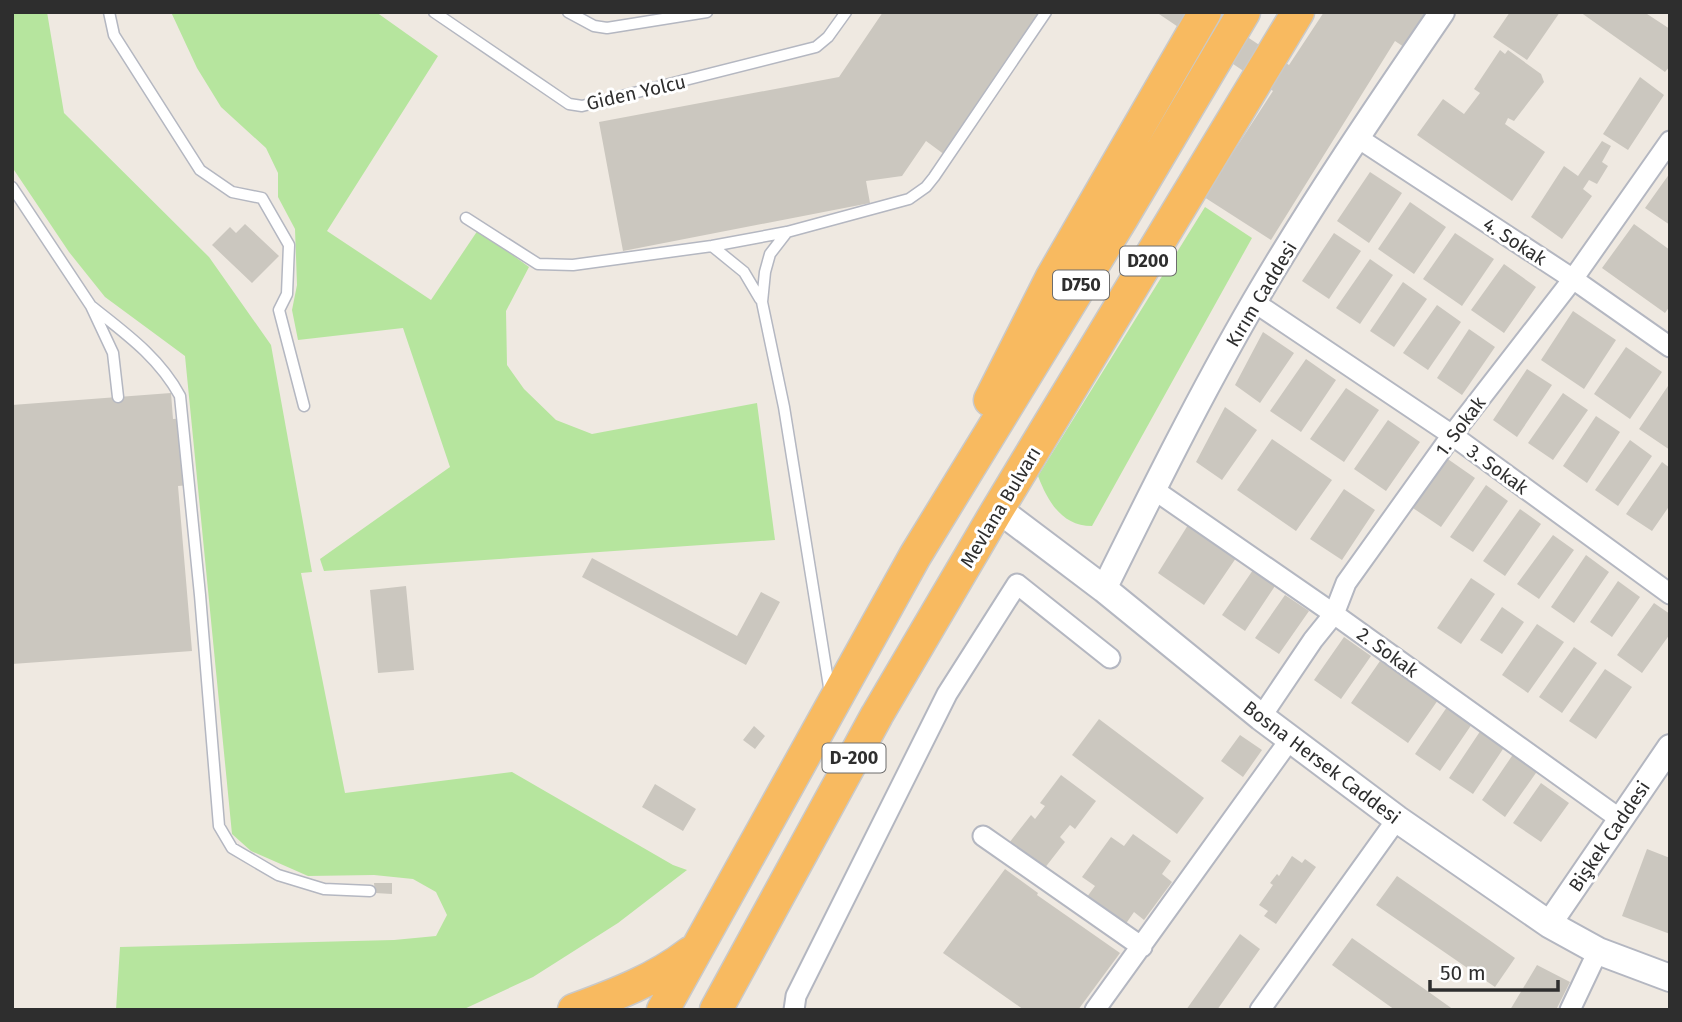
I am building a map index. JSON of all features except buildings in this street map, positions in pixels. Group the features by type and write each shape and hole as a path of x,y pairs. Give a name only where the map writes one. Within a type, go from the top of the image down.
{"highway":[{"path":"915,556 1052,278 1205,12"},
{"name":"D750","path":"915,556 1122,218 1244,12"},
{"name":"Mevlana Bulvarı","path":"716,1010 877,715 1298,12"},
{"name":"D-200","path":"574,1010 608,998 667,970 696,947 915,556"},
{"path":"663,1010 696,947"},
{"path":"744,1010 747,952"}],"main road":[{"name":"Bosna Hersek Caddesi","path":"998,509 1104,589 1261,717 1397,819 1549,924 1598,951 1670,978"}],"street":[{"name":"Kırım Caddesi","path":"1104,589 1153,489 1254,302 1442,12"},
{"name":"4. Sokak","path":"1358,138 1573,279 1670,347"},
{"name":"1. Sokak","path":"1261,717 1334,614 1346,583 1452,435 1573,279 1670,141"},
{"name":"3. Sokak","path":"1254,302 1452,435 1670,594"},
{"name":"2. Sokak","path":"1153,489 1334,614 1620,819"},
{"path":"794,1010 796,996 947,694 1017,584 1110,658"},
{"path":"1095,1010 1291,738"},
{"name":"Bişkek Caddesi","path":"1549,924 1670,747"},
{"path":"1260,1010 1397,819"},
{"path":"984,836 1142,947"},
{"path":"1570,1010 1598,951"}],"lane":[{"path":"109,12 114,35 200,170 232,192 262,198 289,245 287,294 279,310 304,406"},
{"name":"Giden Yolcu","path":"434,12 569,104 582,106 817,47 846,12"},
{"path":"568,12 594,26 607,28 707,12"},
{"path":"466,218 538,264 573,265 712,246 787,232 909,199 919,193 946,161 1046,12"},
{"path":"12,187 91,306 113,353 118,397"},
{"path":"787,232 771,254 765,272 762,302 784,407 832,704"},
{"path":"712,246 744,272 762,302"},
{"path":"91,306 146,350 170,376 180,396 219,826 232,848 278,875 324,889 370,891"}],"green space":[{"path":"12,12 47,12 64,113 209,257 271,345 312,572 301,573 345,793 512,772 673,865 687,870 618,923 533,977 462,1010 116,1010 120,947 394,940 436,936 447,915 436,892 413,879 374,875 308,876 251,851 232,834 185,356 105,297 69,252 12,167"},
{"path":"171,12 376,12 438,56 327,231 431,300 478,230 529,267 506,311 507,365 524,389 556,420 592,434 757,403 775,540 324,571 320,559 450,467 403,328 298,340 292,310 297,285 295,229 278,197 278,173 266,148 221,107 197,68"},
{"path":"1205,207 1252,238 1092,526 1072,522 1058,511 1046,495 1038,476"}]}
